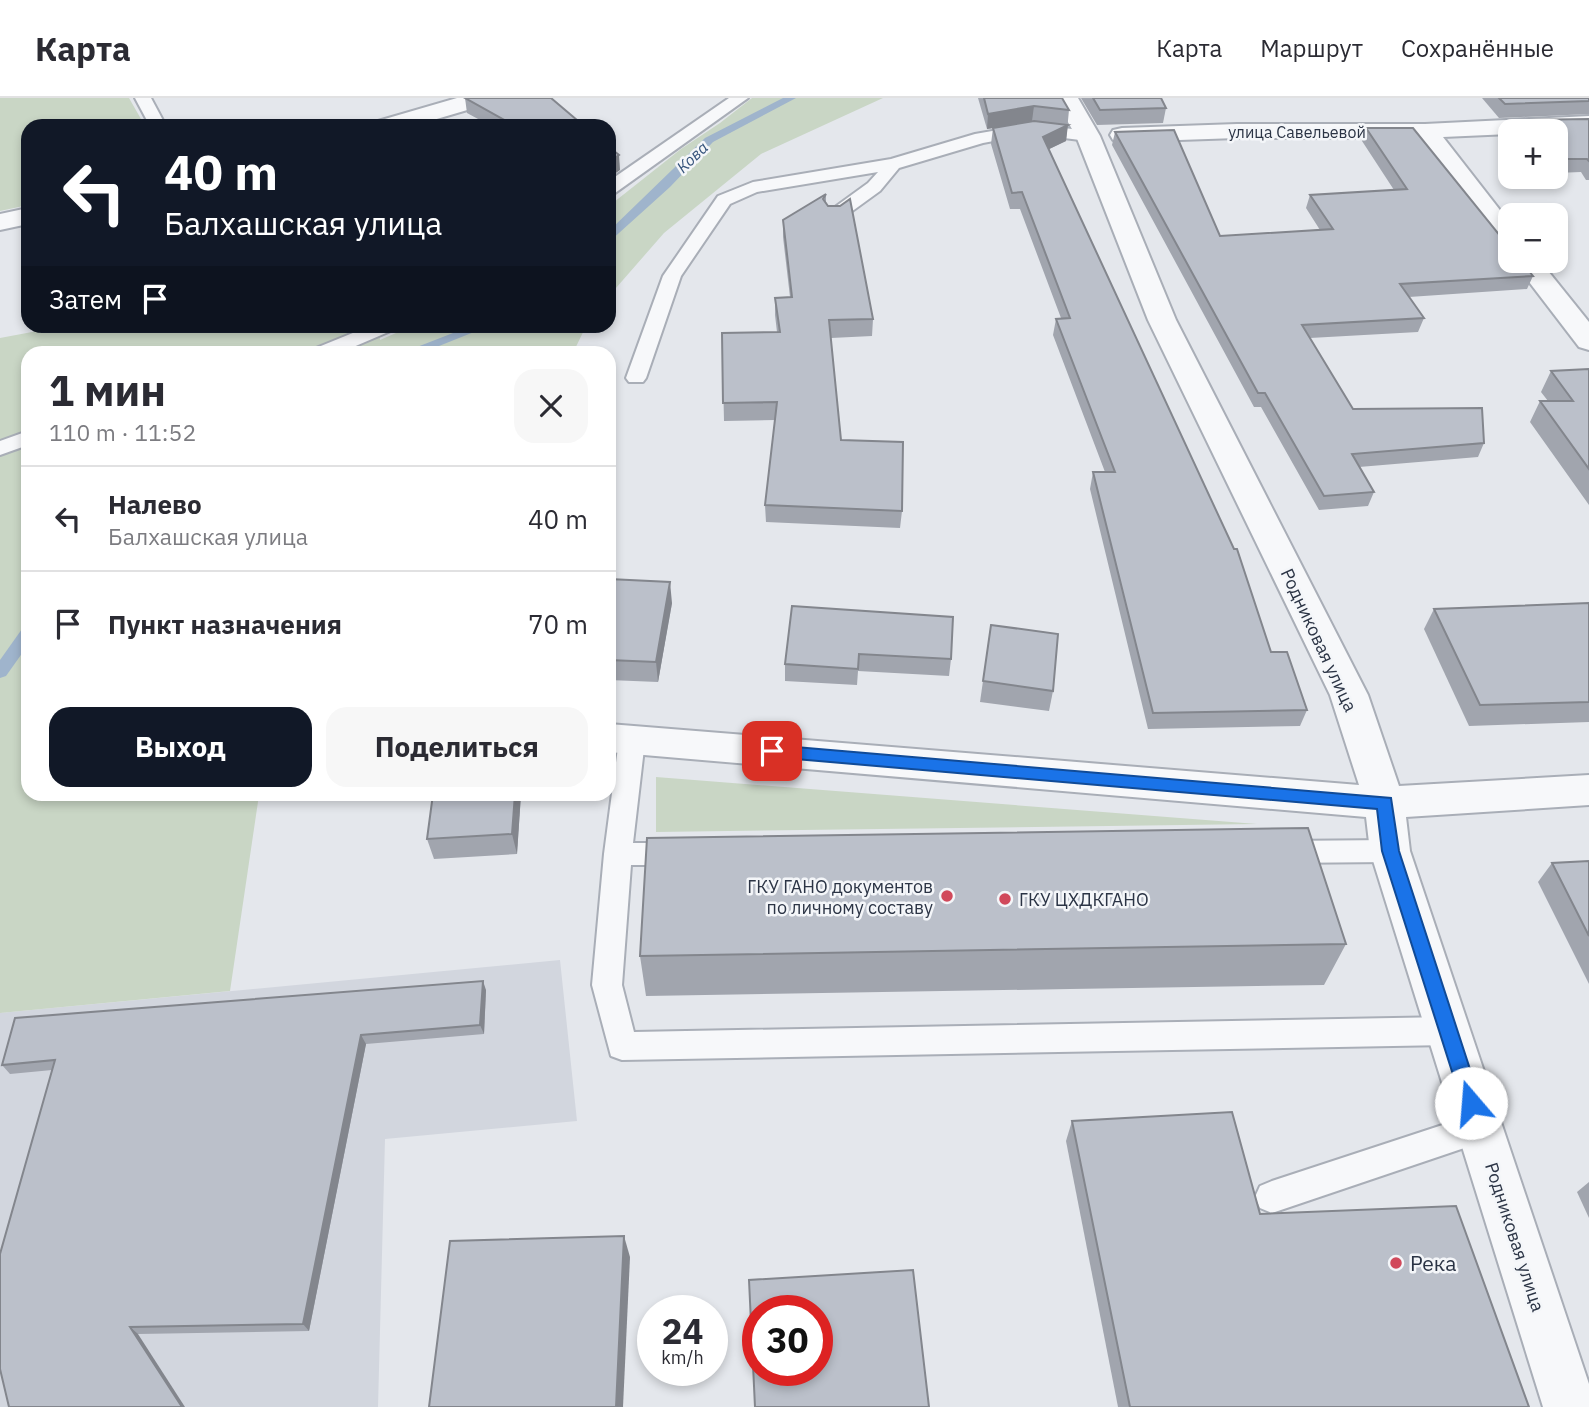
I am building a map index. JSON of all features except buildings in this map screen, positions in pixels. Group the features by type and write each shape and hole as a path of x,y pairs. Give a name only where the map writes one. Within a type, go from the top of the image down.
{"street":[{"path":"411,119 483,98"},
{"name":"Родниковая улица","path":"1066,98 1088,136 1162,320 1349,695 1385,803 1390,851 1570,1407"},
{"name":"улица Савельевой","path":"1088,136 1237,131 1425,131 1589,123"},
{"path":"1425,131 1498,225"},
{"path":"0,222 21,218"},
{"path":"1535,273 1589,341"},
{"path":"621,739 1385,803 1589,790"}],"lane":[{"path":"143,98 154,119"},
{"path":"616,184 740,98"},
{"path":"636,378 673,276 724,200 753,187 893,164 981,138 1032,129 1088,136"},
{"path":"834,216 874,187 893,164"},
{"path":"337,346 369,333"},
{"path":"0,448 21,440"},
{"path":"621,739 618,854 607,985 622,1046 1448,1031"},
{"path":"1252,852 1390,851"},
{"path":"618,854 701,854"},
{"path":"1272,1197 1479,1128"}],"shaded area":[{"path":"560,960 577,1121 385,1139 378,1407 0,1407 0,1013"}],"green space":[{"path":"0,98 129,98 141,119 21,119 21,206 0,211"},
{"path":"752,98 883,98 761,154 664,233 616,288 616,200 681,149"},
{"path":"27,333 380,333 380,340 396,333 583,333 576,346 21,346 21,801 258,801 230,991 0,1013 0,338"},
{"path":"656,777 1257,824 656,832"}],"waterway":[{"name":"Кова","path":"616,231 709,140 791,98"},
{"name":"Кова","path":"427,346 463,333"},
{"name":"Кова","path":"0,672 21,643"}],"place":[{"name":"ГКУ ГАНО документов по личному составу","path":"947,896"},
{"name":"ГКУ ЦХДКГАНО","path":"1005,899"},
{"name":"Река","path":"1396,1263"}],"route":[{"path":"772,751 1385,803 1390,851 1471,1103"}]}
